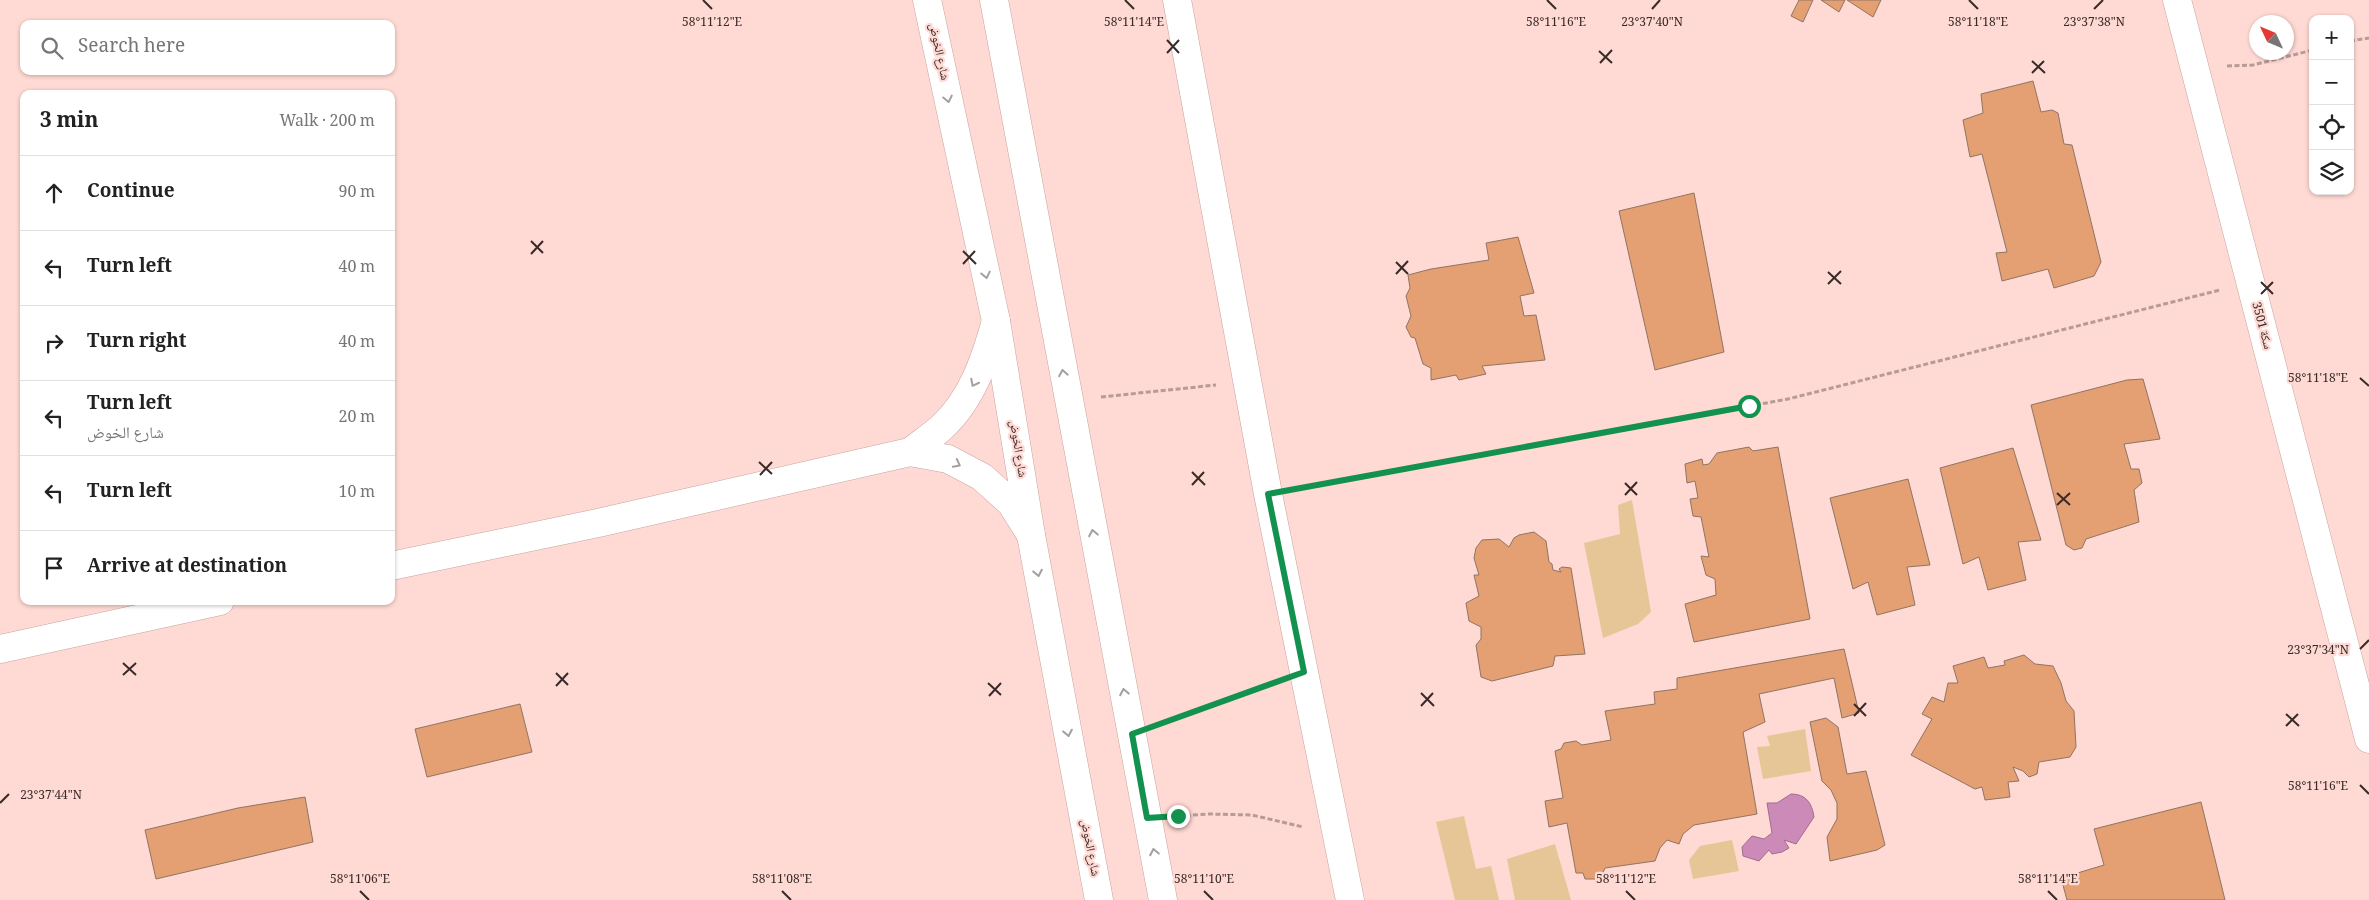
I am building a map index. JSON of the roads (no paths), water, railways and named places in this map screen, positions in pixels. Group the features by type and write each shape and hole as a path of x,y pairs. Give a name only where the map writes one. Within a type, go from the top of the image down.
{"street":[{"name":"شارع الخوض","path":"927,0 996,321 1031,535 1099,900"},
{"path":"994,0 1163,900"},
{"path":"1177,0 1268,494 1350,900"},
{"name":"سكة 3501","path":"2177,0 2369,739"},
{"path":"910,452 942,427 967,396 985,360 996,321"},
{"path":"395,565 598,523 910,452 948,459 982,477 1011,503 1031,535"},
{"path":"0,649 202,605"}]}
